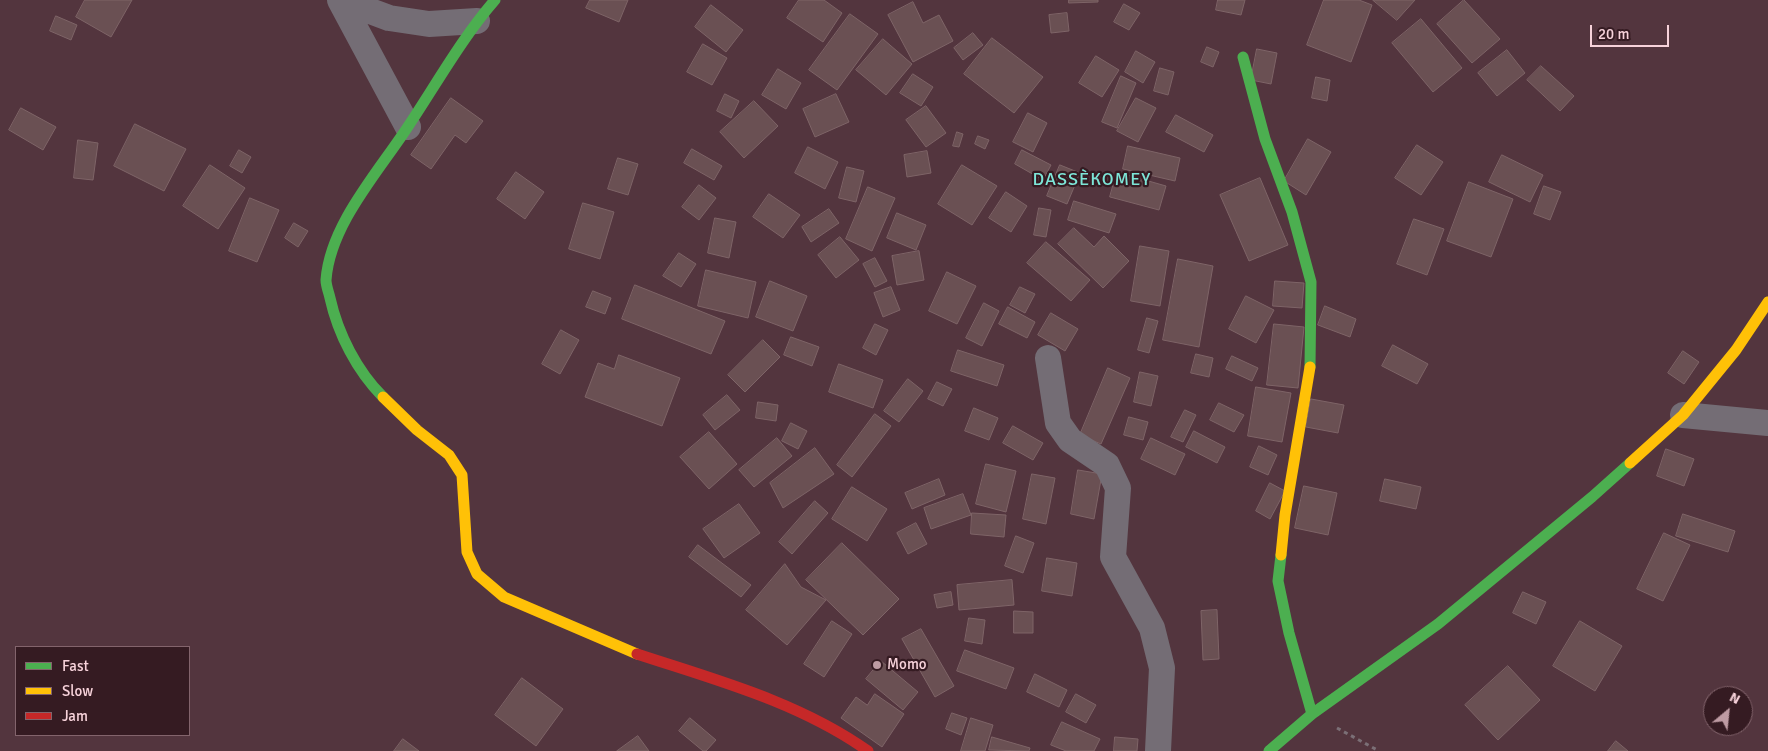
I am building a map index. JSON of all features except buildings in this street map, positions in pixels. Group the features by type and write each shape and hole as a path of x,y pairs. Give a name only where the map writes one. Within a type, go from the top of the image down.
{"street":[{"path":"340,0 389,18 429,24 477,21"},
{"path":"340,0 408,127"},
{"path":"496,0 477,21 408,127 366,186 335,242 326,281 336,325 369,383 418,430 449,455 462,475 467,552 477,574 504,597 636,654 771,698 854,740 868,751"},
{"path":"1243,57 1265,139 1292,212 1311,282 1311,363 1285,515 1278,580 1289,633 1312,714"},
{"path":"1269,751 1312,714 1438,624 1592,497 1683,415 1736,350 1768,302"},
{"path":"1048,358 1058,423 1070,440 1106,465 1118,488 1113,557 1152,628 1162,668 1158,751"},
{"path":"1683,415 1768,423"}],"path":[{"path":"1312,714 1379,751"}],"traffic: fast":[{"path":"383,397 357,364 338,325 326,282 330,259 346,218 358,198 409,125 461,45 495,0"},
{"path":"1243,57 1265,139 1292,212 1311,282 1310,367"},
{"path":"1269,751 1312,714 1438,624 1592,497 1630,463"},
{"path":"1281,555 1278,581 1289,633 1312,714"}],"traffic: slow":[{"path":"1630,463 1683,415 1736,350 1768,302"},
{"path":"1281,555 1285,515 1310,367"},
{"path":"383,397 417,430 449,455 462,475 467,552 477,574 504,597 637,654"}],"traffic: jam":[{"path":"637,654 727,683 785,706 842,734 868,751"}],"place":[{"name":"Momo","path":"877,665"}],"district":[{"name":"DASSÈKOMEY","path":"1092,180"}]}
